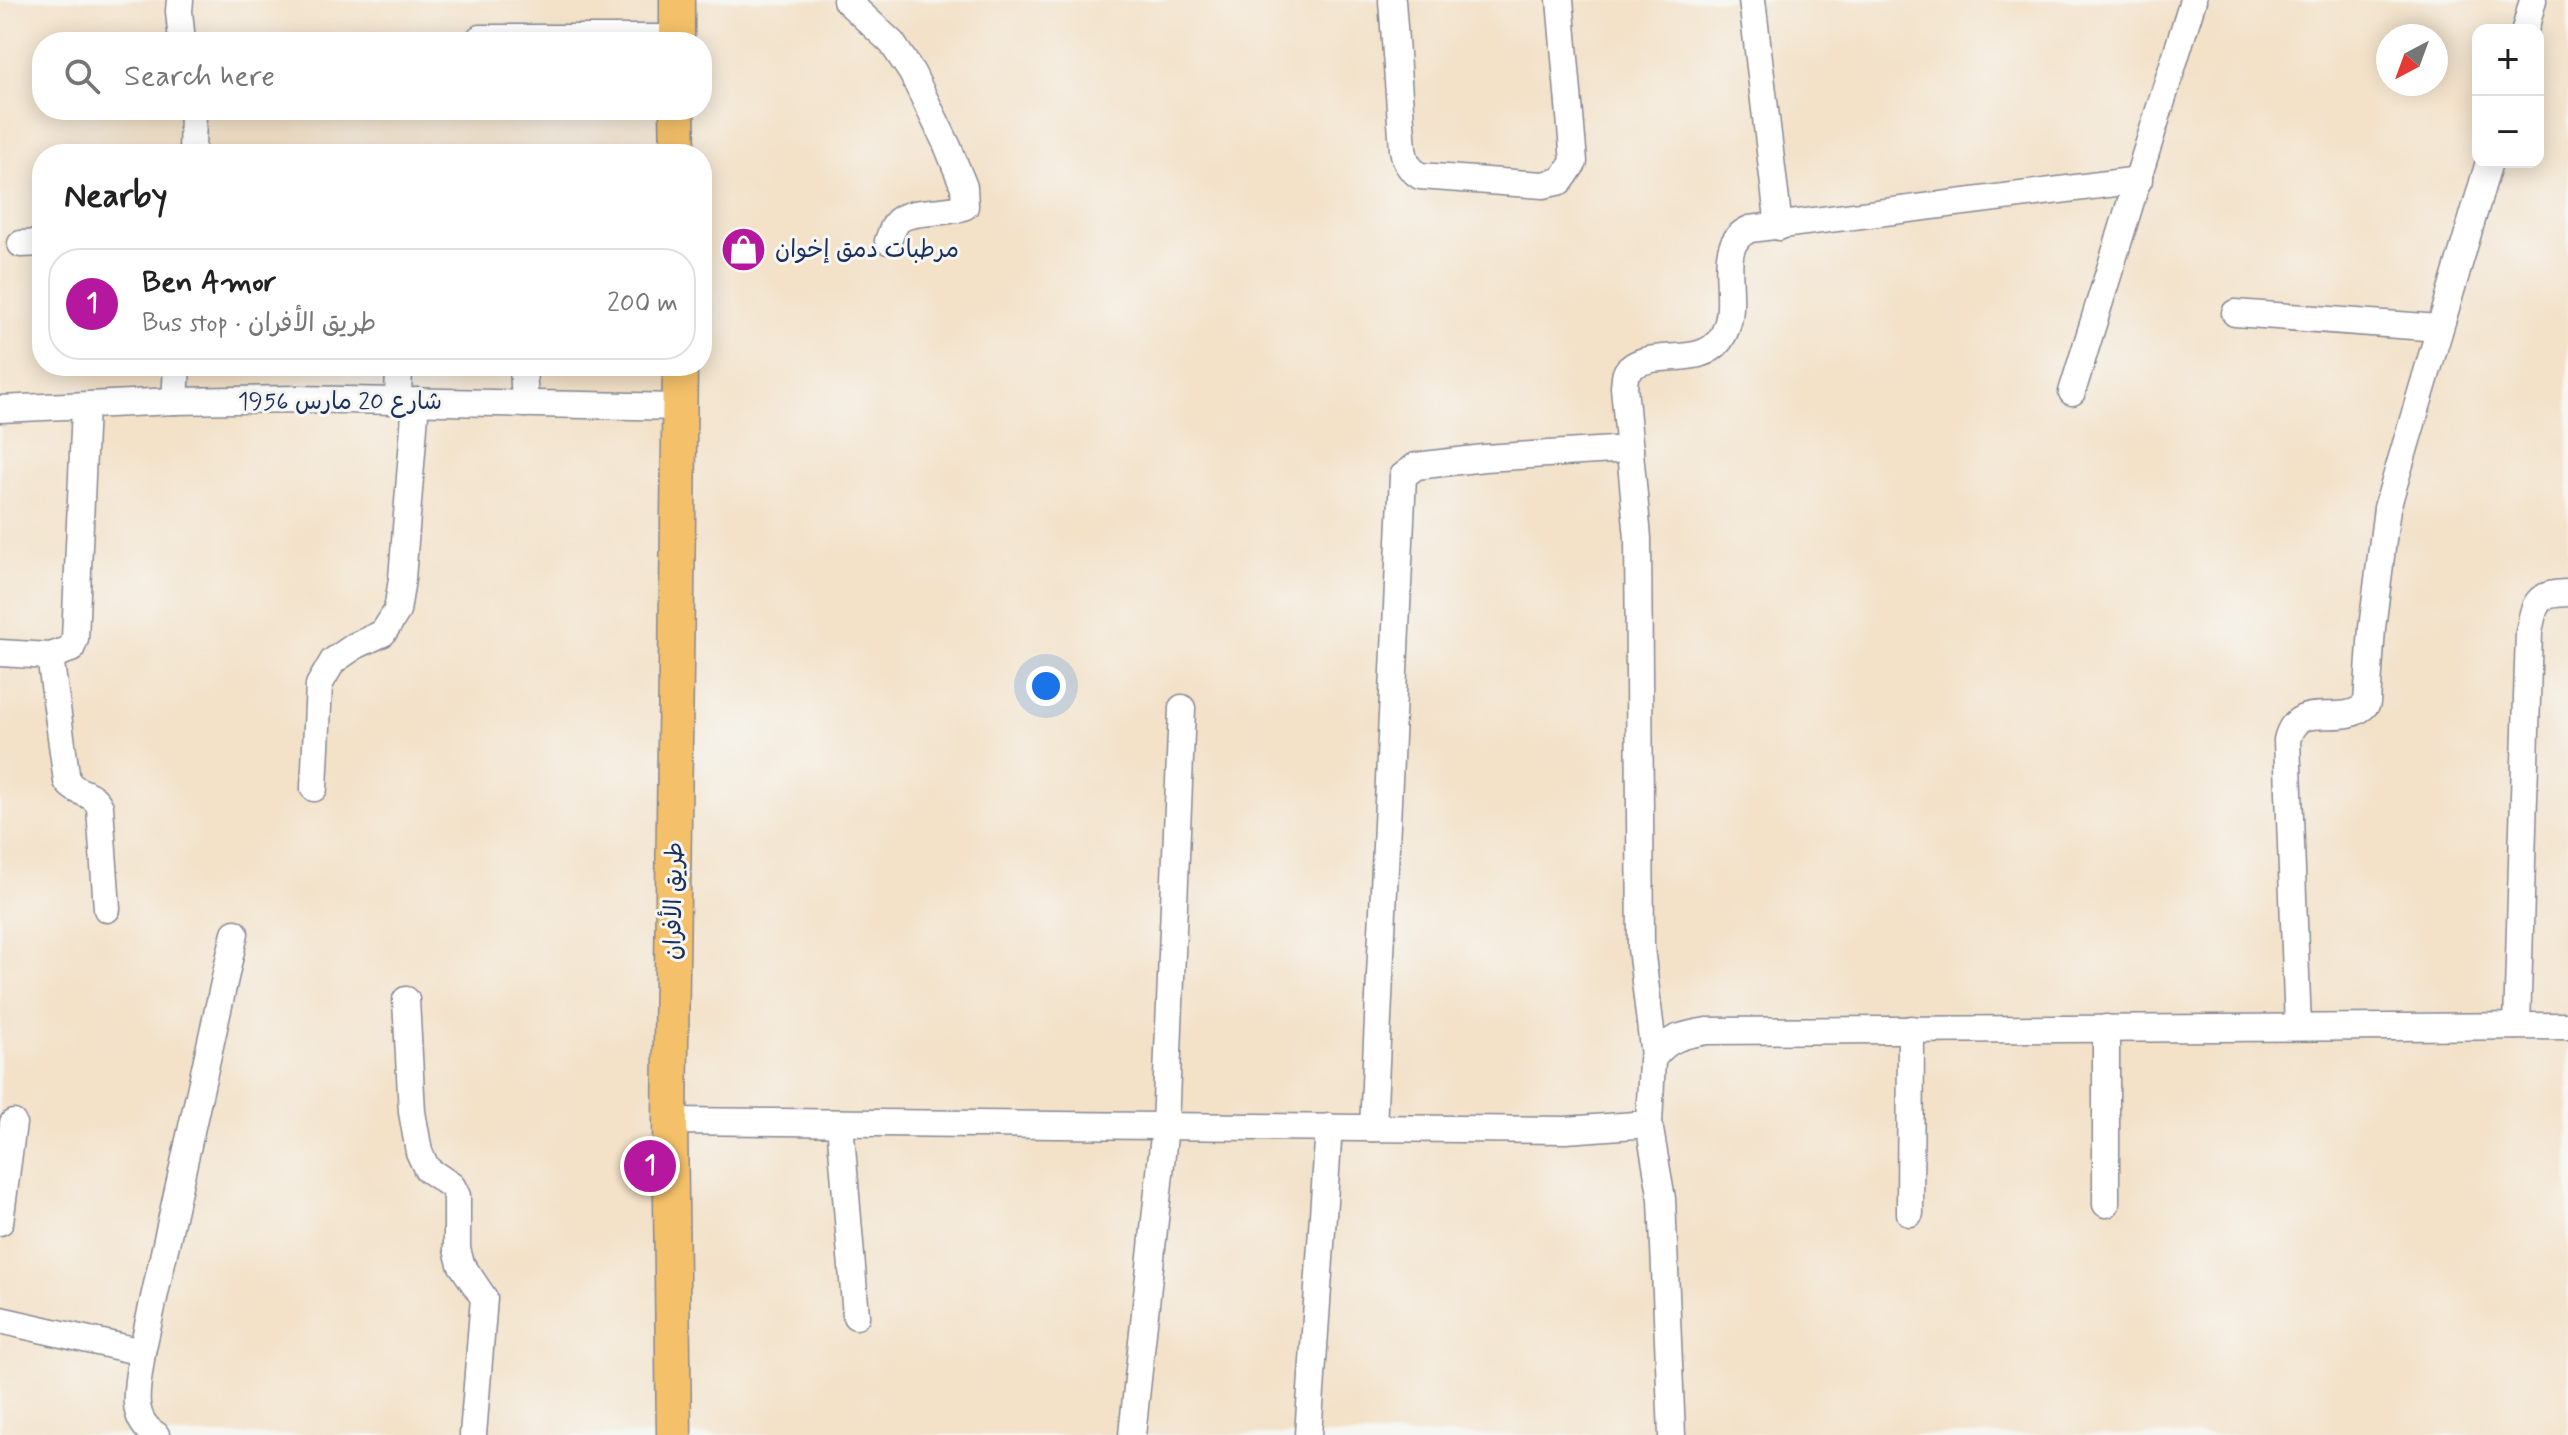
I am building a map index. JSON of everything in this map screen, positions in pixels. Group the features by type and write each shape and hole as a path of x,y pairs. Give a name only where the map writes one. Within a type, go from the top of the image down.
{"main road":[{"path":"677,0 677,32"},
{"path":"677,120 678,144"},
{"name":"طريق الأفران","path":"674,1435 670,1121 680,376"}],"street":[{"path":"180,0 181,32"},
{"path":"846,0 892,43 912,73 964,187 965,206 957,210 904,216 896,223 888,241"},
{"path":"1392,0 1403,149 1411,170 1420,176 1543,185 1561,181 1574,162 1560,0"},
{"path":"1752,0 1779,227"},
{"path":"2072,392 2193,0"},
{"path":"2527,24 2533,0"},
{"path":"192,144 193,120"},
{"path":"2298,1027 2287,740 2290,728 2299,719 2348,715 2367,703 2372,628 2387,508 2487,168"},
{"path":"1672,1435 1662,1199 1649,1124 1654,1056 1641,948 1638,538 1625,376 1629,369 1645,362 1701,353 1717,344 1726,331 1732,304 1729,252 1733,241 1750,229 2139,180"},
{"path":"2235,313 2439,328"},
{"path":"175,401 176,376"},
{"path":"314,788 319,685 333,661 383,633 397,611 402,579 407,400 401,376"},
{"path":"524,376 525,404"},
{"name":"شارع 20 مارس 1956","path":"0,409 175,401 407,400 681,407"},
{"path":"0,653 50,656 71,649 75,639 85,407"},
{"path":"1373,1128 1403,476 1416,466 1484,458 1630,449"},
{"path":"2517,1026 2529,632 2540,598 2568,593"},
{"path":"50,656 67,781 70,786 97,800 100,807 107,909"},
{"path":"1132,1435 1165,1126 1182,708"},
{"path":"156,1435 138,1419 142,1352 235,933"},
{"path":"406,1000 412,1112 419,1152 427,1169 452,1186 457,1196 457,1249 461,1264 484,1298 473,1435"},
{"path":"1654,1056 1666,1042 1679,1035 1707,1031 2568,1026"},
{"path":"2106,1028 2106,1204"},
{"path":"1910,1213 1911,1029"},
{"path":"670,1121 1566,1130 1649,1124"},
{"path":"0,1222 13,1123"},
{"path":"840,1123 856,1316"},
{"path":"1308,1435 1329,1127"},
{"path":"0,1320 142,1352"}],"place":[{"name":"مرطبات دمق إخوان","path":"744,249"},
{"name":"Ben Amor","path":"650,1166"}]}
